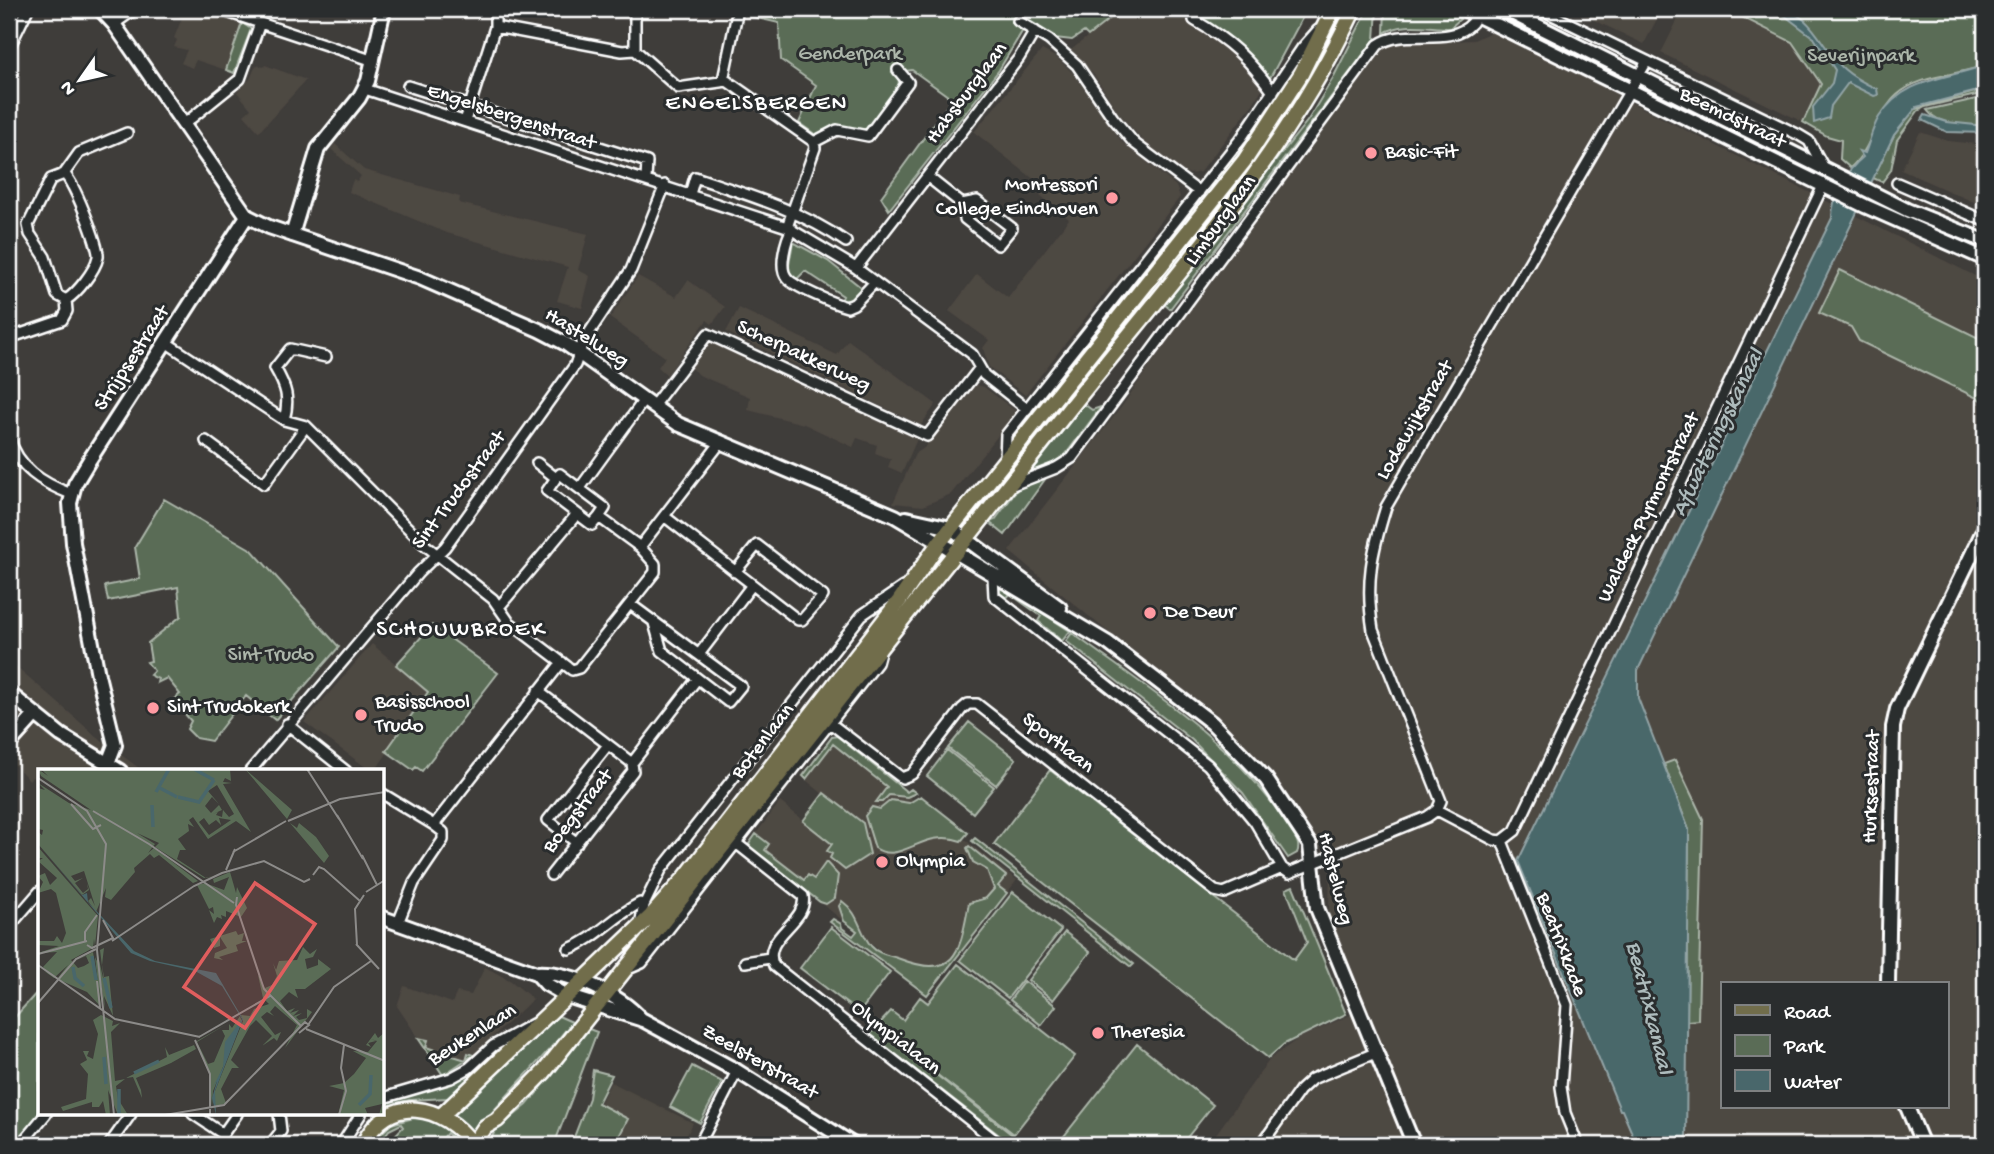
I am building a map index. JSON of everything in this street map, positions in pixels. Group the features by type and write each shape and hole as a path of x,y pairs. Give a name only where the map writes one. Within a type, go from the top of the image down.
{"main road":[{"name":"Limburglaan","path":"957,555 1287,130 1316,85 1354,9"},
{"name":"Limburglaan","path":"939,543 1245,160 1301,74 1331,14"},
{"name":"Botenlaan","path":"581,982 640,927 685,878 939,543"},
{"name":"Botenlaan","path":"595,1007 882,642 957,555"},
{"name":"Beukenlaan","path":"442,1115 581,982"},
{"path":"363,1145 375,1128 397,1113 420,1110 442,1115 480,1145 497,1119 544,1072 595,1007"},
{"name":"Beukenlaan","path":"385,1113 412,1103 442,1106 467,1089"},
{"name":"Beukenlaan","path":"356,1145 363,1131 381,1116"}],"street":[{"path":"9,48 27,9"},
{"path":"100,9 114,24 247,216"},
{"path":"114,24 135,9"},
{"path":"218,9 374,61"},
{"path":"292,235 318,149 365,89 374,61 384,9"},
{"path":"465,121 495,27 495,9"},
{"path":"635,9 635,50"},
{"path":"723,80 737,9"},
{"name":"Beemdstraat","path":"1504,9 1874,194 1985,242"},
{"name":"Beemdstraat","path":"1540,9 1799,135 1808,141 1826,170"},
{"name":"Limburglaan","path":"1009,486 1056,468 1072,458 1374,49 1391,37 1462,30 1474,11"},
{"name":"Beemdstraat","path":"1474,11 1630,92 1865,206 1985,259"},
{"name":"Limburglaan","path":"1005,461 1006,435 1199,191 1273,92 1302,48 1331,14"},
{"path":"1194,20 1227,39 1248,59 1273,92"},
{"path":"1018,21 1035,31 1077,65 1113,118 1134,143 1199,191"},
{"path":"183,125 240,79 260,23"},
{"path":"495,27 622,51 635,50 683,90 723,80 814,142 815,148 792,212 786,244 783,270 789,280 847,307 854,304 875,282"},
{"name":"Habsburglaan","path":"856,268 1018,58 1035,31"},
{"path":"1638,78 1647,61"},
{"path":"814,142 837,130 868,136 908,82 898,70"},
{"name":"Lodewijkstraat","path":"1437,810 1441,801 1373,629 1368,600 1369,568 1374,543 1386,507 1638,78"},
{"name":"Engelsbergenstraat","path":"408,86 647,162 649,171 646,179"},
{"name":"Engelsbergenstraat","path":"365,89 665,185 789,228 856,268 972,354 979,369 1027,409"},
{"path":"66,300 57,295 45,257 30,234 28,225 51,179 64,174 79,153 127,132"},
{"path":"64,174 69,177 81,200 85,219 99,247 98,259 74,295 66,300"},
{"path":"690,194 695,177 792,212 846,242"},
{"name":"Habsburglaan","path":"928,177 962,204 965,219 998,245 1012,228 977,201 962,204"},
{"path":"1897,183 1985,221"},
{"name":"Sint Trudostraat","path":"252,769 287,724 418,573 438,555 575,365 583,342 631,270 665,185"},
{"name":"Waldeck Pyrmontstraat","path":"1502,841 1515,831 1830,188"},
{"name":"Hastelweg","path":"247,216 292,235 420,278 539,330 580,354 678,424 895,516 993,577 1077,624"},
{"name":"Strijpsestraat","path":"71,494 80,475 247,216"},
{"path":"9,338 62,320 67,310 66,300"},
{"name":"Scherpakkerweg","path":"648,403 702,338 710,333 927,436 979,369"},
{"path":"167,343 284,419 306,426 438,555 499,607 509,622 572,670 579,668 654,572 655,564 640,547 599,517"},
{"path":"284,419 289,402 286,388 275,368 284,353 290,349 326,357"},
{"path":"580,488 648,403"},
{"path":"206,441 264,484 306,426"},
{"path":"9,438 19,460 28,471 71,494 74,543 98,675 115,745 108,763"},
{"path":"640,547 721,442"},
{"path":"537,463 556,478"},
{"path":"560,474 580,488 605,508 592,525 547,491 560,474"},
{"path":"499,607 577,514"},
{"path":"664,516 735,572 798,620 802,620 823,596 757,545 735,572"},
{"name":"Hastelweg","path":"895,516 951,528 968,540 1077,624 1136,664 1238,747 1266,779 1310,845 1317,908 1414,1145"},
{"name":"Hurksestraat","path":"1888,982 1893,727 1898,709 1985,527"},
{"path":"993,577 994,596 1208,765 1255,822 1286,871"},
{"name":"Botenlaan","path":"640,927 644,905 661,870 862,615 915,578"},
{"path":"700,653 752,585"},
{"path":"629,604 654,623 666,628 741,686 728,702 662,651 654,623"},
{"name":"Botenlaan","path":"621,972 642,963 877,663 882,642"},
{"path":"435,825 562,662"},
{"path":"632,763 697,679"},
{"name":"Boegstraat","path":"538,691 632,763 633,771 551,875"},
{"path":"9,692 35,715 117,769"},
{"name":"Sportlaan","path":"830,723 902,778 912,774 962,709 968,704 977,704 1215,891 1224,893 1313,864 1427,817 1437,810"},
{"path":"9,744 35,715"},
{"path":"287,724 343,769"},
{"path":"577,843 548,820 608,746"},
{"path":"385,795 443,832 443,840 414,883 398,923"},
{"path":"1437,810 1494,840 1502,841"},
{"name":"Beatrixkade","path":"1502,841 1567,1005 1560,1087 1565,1113 1578,1145"},
{"path":"736,843 803,896 803,907 771,949 770,958 745,962"},
{"path":"9,927 38,893"},
{"path":"569,949 588,940 621,913 640,903 644,905"},
{"path":"385,919 536,974 549,973 581,982"},
{"name":"Olympialaan","path":"770,958 774,966 1001,1145"},
{"path":"536,974 546,984 567,996"},
{"name":"Zeelsterstraat","path":"581,982 630,1007 643,1020"},
{"name":"Zeelsterstraat","path":"567,996 643,1020 737,1071 854,1145"},
{"name":"Beukenlaan","path":"385,1097 451,1078 469,1068 493,1046 544,1017"},
{"path":"1261,1145 1300,1090 1312,1079 1375,1053"},
{"path":"699,1145 737,1071"},
{"path":"1908,1108 1923,1145"},
{"path":"20,1145 44,1116"},
{"path":"109,1145 130,1116"},
{"path":"196,1116 223,1134 236,1116"},
{"path":"270,1145 281,1131 279,1116"},
{"path":"341,1145 360,1116"}],"shaded area":[{"path":"173,9 203,9 242,23 226,70 196,60 192,68 181,63 187,50 174,47 177,40 174,38 182,18 172,12"},
{"path":"1122,9 1187,16 1206,21 1245,51 1268,79 1253,104 1200,172 1190,174 1180,170 1148,146 1120,115 1094,75 1071,50"},
{"path":"1571,9 1662,9 1644,44"},
{"path":"1683,9 1726,9 1791,42 1821,84 1803,122 1661,53"},
{"path":"1491,32 1530,46 1636,105 1985,281 1985,1145 1208,1145 1270,1059 1299,1038 1359,1011 1328,936 1330,872 1321,847 1289,799 1242,741 1009,551 1122,406 1362,59 1374,49 1400,43 1474,40"},
{"name":"Montessori College Eindhoven","path":"1042,50 1057,58 1073,73 1122,142 1176,186 1180,197 1025,395 989,367 983,348 989,340 949,311 977,274 1008,298 1069,219 1040,195 1045,188 974,132"},
{"path":"256,65 265,65 306,80 259,132 244,115 251,109 237,92 250,79"},
{"path":"1920,132 1948,141 1985,145 1985,207 1901,170"},
{"path":"335,144 364,170 460,197 459,203 588,234 578,270 590,276 582,308 557,301 568,267 447,233 349,192 353,180 357,182 361,176 331,149"},
{"path":"638,276 676,297 688,280 725,307 712,324 707,320 667,375 658,367 665,357 610,318"},
{"path":"739,308 837,355 848,340 936,404 921,425 726,332"},
{"path":"713,341 917,439 902,473 888,467 891,459 875,453 877,445 857,438 853,447 804,424 748,410 750,397 701,376 690,368 708,343"},
{"path":"973,384 984,387 1017,412 951,494 923,506 893,503 915,454 924,448"},
{"name":"Basisschool Trudo","path":"372,644 429,692 376,769 368,769 304,722"},
{"path":"9,660 97,737 140,769 38,769 38,782 32,777 29,780 9,759"},
{"name":"Olympia","path":"832,737 1017,880 930,991 748,844 780,802 803,820 823,794 801,776"},
{"path":"485,967 511,981 533,999 469,1059 443,1075 397,1006 404,986 452,1003 457,992 471,995"},
{"path":"611,1082 693,1123 682,1145 579,1145"}],"green space":[{"name":"Genderpark","path":"741,9 1122,9 1088,36 1084,32 1072,40 1055,38 1018,16 1014,24 1023,30 999,70 889,210 881,197 952,99 912,70 905,71 897,66 892,72 899,79 898,88 867,130 841,126 816,135 799,123 816,85 781,60 779,23 740,14"},
{"path":"1131,9 1307,9 1270,78 1235,41 1211,25 1186,17"},
{"path":"1338,9 1348,9 1314,75 1267,148 981,515 976,512 1003,481 1025,446 1225,193"},
{"path":"1368,9 1377,9 1375,39 1170,309 1163,303 1308,120"},
{"path":"1385,9 1455,9 1460,19 1450,28 1408,26 1384,33"},
{"name":"Severijnpark","path":"1726,9 1985,9 1985,65 1928,79 1906,88 1890,103 1864,151 1850,168 1840,159 1841,140 1827,136 1803,122 1821,84 1792,42"},
{"path":"242,23 251,29 234,73 226,70"},
{"path":"1307,46 1255,137 1018,437 1010,443 1250,135"},
{"path":"1985,89 1985,93 1918,111 1897,140 1891,170 1882,182 1873,178 1894,135 1912,110"},
{"path":"1985,97 1985,126 1946,122 1927,110"},
{"path":"793,242 828,261 863,289 853,299 845,302 841,301 843,296 805,271 796,280 788,270"},
{"path":"1840,270 1985,341 1985,402 1859,341 1851,327 1819,313"},
{"path":"1084,404 1092,410 1101,407 1060,462 1029,474"},
{"path":"1046,478 1005,535 989,522 995,520 1020,486"},
{"name":"Sint Trudo","path":"164,499 252,550 339,647 275,720 246,696 211,741 196,738 187,729 191,721 173,700 180,694 167,678 157,683 158,679 150,675 154,671 147,662 151,661 148,643 181,616 178,587 108,601 105,586 140,579 135,547"},
{"path":"998,584 1070,631 1062,641 1038,621 1041,616 1010,594 1005,600 998,596"},
{"path":"432,625 498,673 422,771 416,767 413,770 386,751 428,692 396,665"},
{"path":"1072,633 1189,719 1242,768 1266,795 1294,835 1298,846 1297,853 1288,858 1243,793 1192,740 1066,641"},
{"path":"969,722 1016,759 996,785 948,748"},
{"path":"837,736 907,792 911,789 916,793 907,797 889,795 882,802 876,802 887,787 833,744 806,779 803,776 832,737"},
{"path":"947,750 994,787 973,813 927,776"},
{"path":"1675,760 1703,819 1698,1020 1687,1021 1689,830 1664,764"},
{"path":"1050,770 1294,960 1307,942 1286,889 1293,886 1346,1014 1284,1044 1268,1058 994,844"},
{"path":"824,793 863,823 870,854 845,870 830,858 832,854 827,851 832,844 803,821"},
{"path":"921,796 968,833 961,841 935,839 894,853 875,848 865,816 872,807 880,809 891,800 909,803"},
{"path":"756,834 769,844 765,850 804,880 808,875 814,879 826,862 838,875 835,898 826,904 820,902 751,848 749,844"},
{"path":"975,838 1134,964 1131,967 972,841"},
{"path":"969,846 1006,876 998,886 1007,893 927,995 830,922 833,919 853,936 857,931 844,921 839,906 842,901 852,911 867,940 877,951 919,965 934,966 945,963 959,947 969,903 986,898 994,889 987,870 973,862 967,848"},
{"path":"1013,892 1061,930 1008,998 960,960"},
{"path":"831,927 890,972 859,1013 800,968"},
{"path":"1065,932 1090,952 1053,1000 1028,980"},
{"path":"958,964 1075,1056 1014,1134 896,1043 1025,1145 1012,1145 870,1034 891,1011 903,1020 920,997 928,1003"},
{"path":"1024,981 1056,1006 1041,1025 1010,1000"},
{"path":"38,991 39,1117 15,1145 9,1145 9,1012 15,1017"},
{"path":"554,1014 572,1022 473,1135 449,1115"},
{"path":"589,1029 597,1032 554,1145 488,1145 495,1131 527,1105"},
{"path":"515,1036 448,1098 409,1100 385,1108 385,1103 402,1096 456,1082 483,1063 490,1051"},
{"path":"418,1038 428,1040 426,1047 444,1053 449,1048 447,1054 466,1060 443,1075"},
{"path":"1137,1044 1213,1105 1181,1145 1057,1145"},
{"path":"692,1066 722,1082 700,1123 670,1107"},
{"path":"593,1070 612,1075 598,1103 628,1119 615,1144 571,1145 589,1098"},
{"path":"421,1116 439,1120 467,1145 459,1145 447,1133 444,1137 452,1145 386,1145 403,1127 401,1124 389,1130 378,1145 370,1145 391,1124"}],"water":[{"path":"1776,9 1799,16 1844,69 1877,89 1878,95 1874,96 1848,83 1831,106 1829,118 1814,123 1813,107 1832,83 1835,70 1814,38"},
{"name":"Beatrixkanaal","path":"1985,65 1985,89 1917,107 1894,135 1638,670 1638,698 1689,830 1686,1145 1637,1145 1620,1110 1518,861 1832,218 1834,201 1841,184 1863,157 1859,151 1865,153 1879,117 1901,94 1927,82"},
{"path":"1925,115 1947,122 1985,126 1985,133 1947,132 1922,120"}],"place":[{"name":"Basic-Fit","path":"1371,153"},
{"name":"Montessori College Eindhoven","path":"1112,198"},
{"name":"De Deur","path":"1150,613"},
{"name":"Sint Trudokerk","path":"153,708"},
{"name":"Basisschool Trudo","path":"361,715"},
{"name":"Olympia","path":"882,862"},
{"name":"Theresia","path":"1098,1033"}],"district":[{"name":"ENGELSBERGEN","path":"757,104"},
{"name":"SCHOUWBROEK","path":"461,630"}],"water label":[{"name":"Afwateringskanaal","path":"1719,433"}]}
